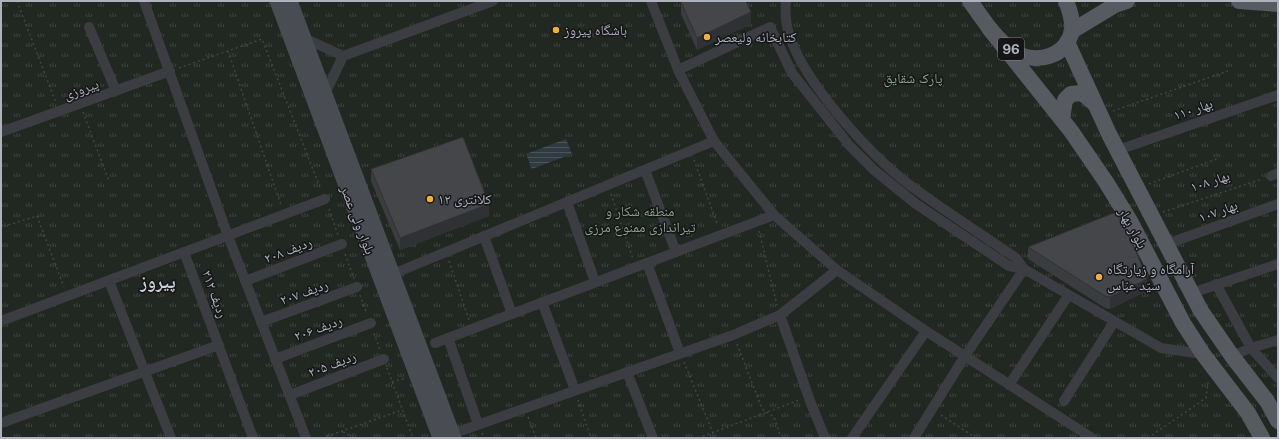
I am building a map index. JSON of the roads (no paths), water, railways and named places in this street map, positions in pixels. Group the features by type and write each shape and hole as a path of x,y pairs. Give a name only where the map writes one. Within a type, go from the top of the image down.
{"main road":[{"name":"96","path":"970,1 989,28 1008,47 1027,58 1038,59 1050,57 1060,51 1069,36 1116,5 1127,1"},
{"name":"بلوار بهار","path":"1066,1 1072,20 1069,36 1098,110 1118,150 1201,311 1232,356 1277,416"},
{"path":"1239,1 1278,4"},
{"name":"بلوار بهار","path":"989,28 1025,76 1062,119 1092,162 1130,221 1183,323 1248,413 1262,438"},
{"path":"1062,119 1065,100 1071,94 1082,93 1098,110"}],"street":[{"path":"144,1 228,236 306,438"},
{"name":"بلوار ولی عصر","path":"277,1 449,437"},
{"name":"بلوار ولی عصر","path":"290,1 393,274 449,437"},
{"path":"325,94 343,56 493,1"},
{"path":"651,1 678,70 714,141 774,215 837,270 926,331 1092,438"},
{"path":"786,1 786,21 789,37 803,66 830,104 861,140 911,186 1016,258 1024,269"},
{"path":"89,27 116,91"},
{"path":"678,70 770,27 792,73 849,145 874,170 916,204 1009,266 1024,269 1068,296 1161,348 1207,358"},
{"path":"304,38 343,56"},
{"name":"پیروزی","path":"1,132 80,105 170,71"},
{"name":"بهار ۱۱۰","path":"1118,150 1278,95"},
{"path":"393,274 714,141"},
{"path":"645,170 676,252"},
{"path":"1,321 325,199"},
{"path":"567,202 595,282"},
{"name":"بهار ۱۰۷","path":"1166,244 1278,204"},
{"path":"435,343 774,215"},
{"path":"484,236 512,314"},
{"name":"ردیف ۲۰۸","path":"245,281 342,244"},
{"name":"ردیف ۲۱۲","path":"184,252 253,438"},
{"path":"647,263 680,353"},
{"path":"1192,293 1278,264"},
{"path":"914,438 965,356 1024,269"},
{"path":"449,437 478,424 733,335 780,315 837,270"},
{"path":"109,281 171,438"},
{"path":"1216,284 1251,348 1278,378"},
{"name":"ردیف ۲۰۷","path":"261,322 357,287"},
{"path":"1009,384 1068,296"},
{"path":"542,302 575,390"},
{"path":"780,315 809,399 825,438"},
{"path":"1064,401 1114,322"},
{"name":"ردیف ۲۰۶","path":"275,359 370,323"},
{"path":"852,438 926,331"},
{"path":"448,338 478,424"},
{"path":"1232,356 1251,348 1278,340"},
{"path":"1,423 219,345"},
{"name":"ردیف ۲۰۵","path":"290,396 384,359"},
{"path":"627,372 653,438"}],"place":[{"name":"باشگاه پیروز","path":"556,30"},
{"name":"کتابخانه ولیعصر","path":"707,37"},
{"name":"کلانتری ۱۲","path":"430,199"},
{"name":"آرامگاه و زیارتگاه سیّد عبّاس","path":"1099,277"}],"district":[{"name":"پیروز","path":"158,282"}],"park label":[{"name":"پارک شقایق","path":"913,78"},
{"name":"منطقه شکار و تیراندازی ممنوع مرزی","path":"640,220"}]}
